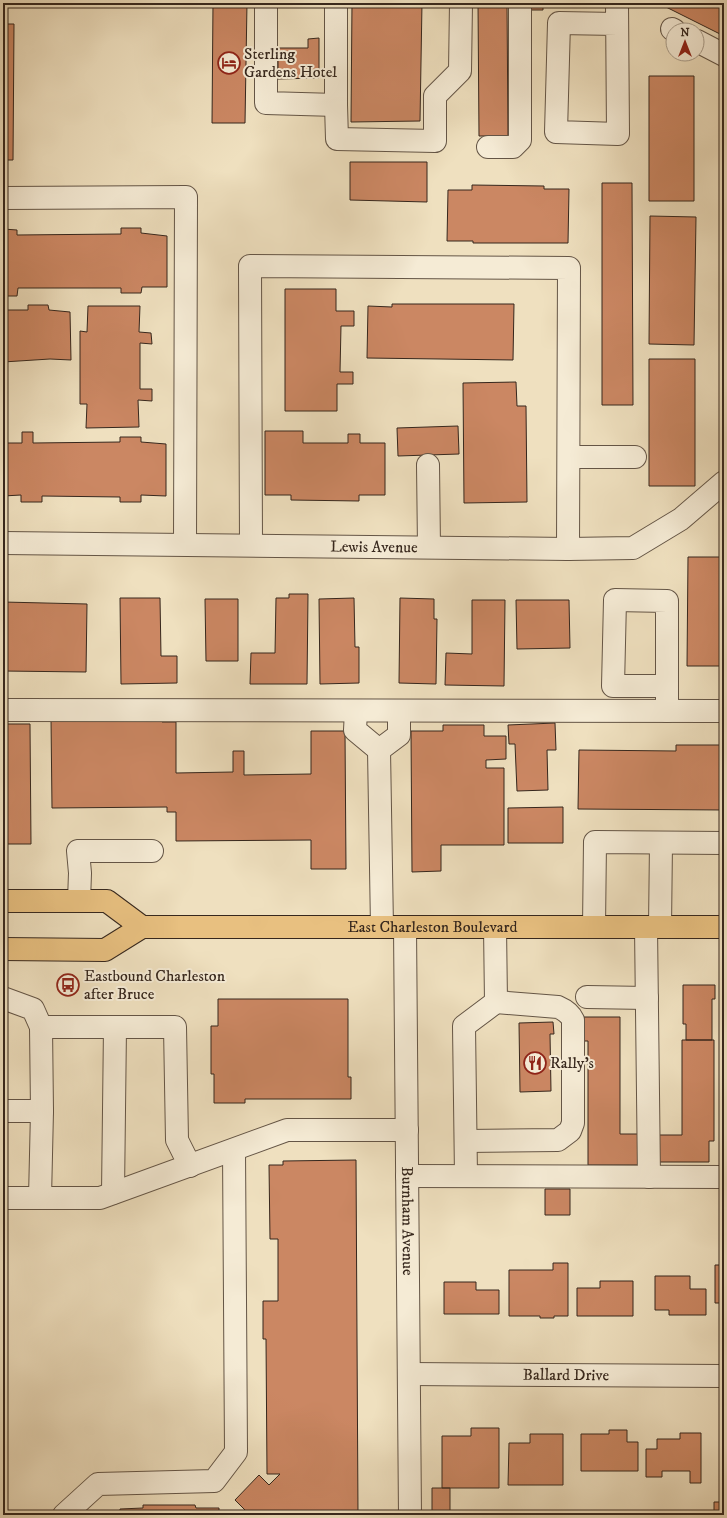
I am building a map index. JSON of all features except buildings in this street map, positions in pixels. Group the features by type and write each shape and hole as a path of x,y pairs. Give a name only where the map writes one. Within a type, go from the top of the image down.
{"main road":[{"path":"3,901 107,901 142,927 105,950 3,949"},
{"name":"East Charleston Boulevard","path":"142,927 724,927"}],"street":[{"path":"266,3 266,103 336,105"},
{"path":"336,3 337,139 435,141 435,96 460,71 461,3"},
{"path":"488,147 513,147 520,140 520,3"},
{"path":"617,13 618,134 556,132 559,23 617,13"},
{"path":"705,45 724,55"},
{"path":"3,198 186,197 185,544"},
{"path":"251,545 250,266 569,268 568,549"},
{"path":"569,458 635,458"},
{"path":"428,465 429,547"},
{"name":"Lewis Avenue","path":"3,542 568,549 633,548 681,519 724,482"},
{"path":"667,686 613,686 615,600 667,601 667,686 667,711"},
{"path":"3,710 724,711"},
{"path":"356,711 355,730 379,750 382,927"},
{"path":"379,750 399,735 399,711"},
{"path":"594,927 595,842 724,843"},
{"path":"649,1177 647,998 661,842"},
{"path":"79,901 80,872 78,850 152,850"},
{"name":"Burnham Avenue","path":"405,927 410,1515"},
{"path":"495,927 496,1002"},
{"path":"587,997 647,998"},
{"path":"3,998 37,1018 115,1027 175,1027 177,1140 190,1166"},
{"path":"466,1141 558,1140 570,1131 573,1123 573,1020 565,1010 558,1007 496,1002 464,1026 466,1176"},
{"path":"37,1018 42,1111 40,1198"},
{"path":"113,1193 115,1027"},
{"path":"3,1111 42,1111"},
{"path":"3,1198 100,1198 287,1130 407,1130"},
{"path":"64,1515 98,1484 214,1481 236,1452 234,1150"},
{"path":"407,1176 724,1177"},
{"name":"Ballard Drive","path":"409,1374 724,1376"}],"place":[{"name":"Sterling Gardens Hotel","path":"229,63"},
{"name":"Eastbound Charleston after Bruce","path":"68,985"},
{"name":"Rally's","path":"535,1063"}]}
